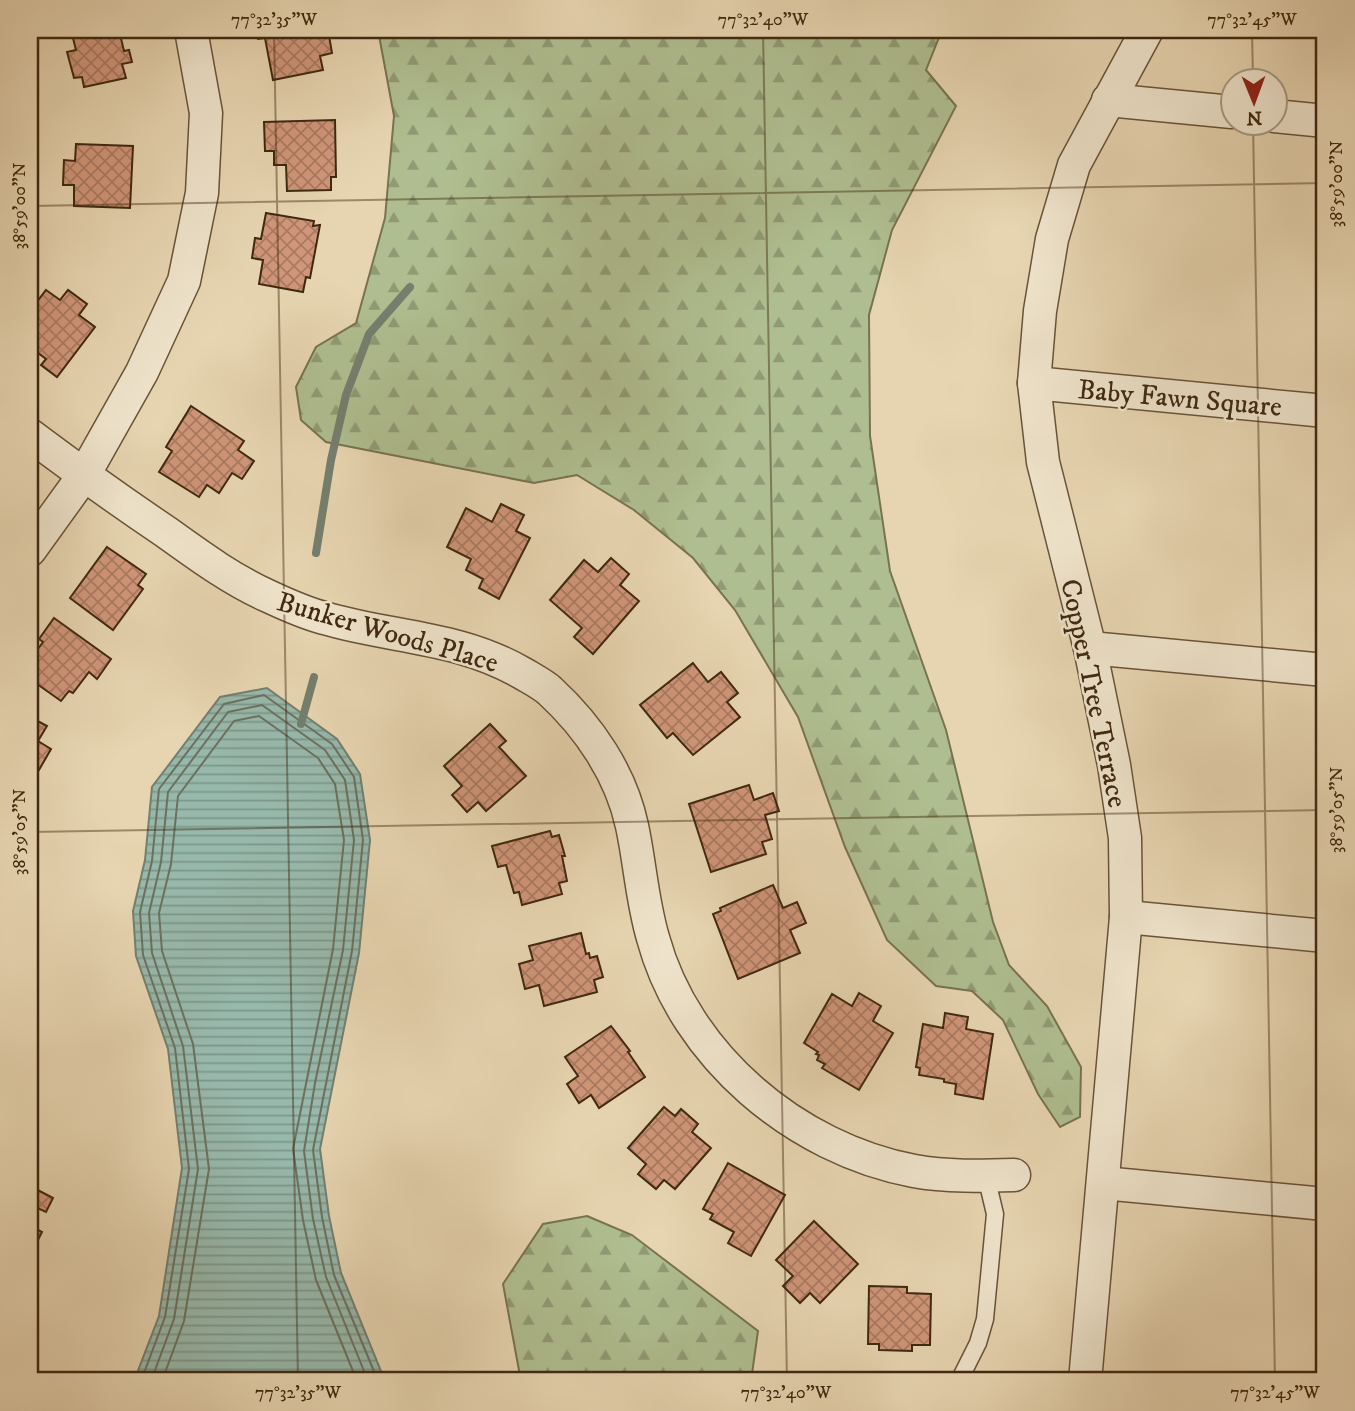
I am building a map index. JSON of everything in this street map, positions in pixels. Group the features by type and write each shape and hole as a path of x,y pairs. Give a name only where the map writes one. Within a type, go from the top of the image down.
{"street":[{"path":"30,550 84,475 142,372 184,281 202,193 206,113 191,30"},
{"name":"Copper Tree Terrace","path":"1085,1381 1126,917 1125,838 1114,765 1090,648 1043,462 1034,383 1040,311 1052,239 1074,165 1147,30"},
{"path":"1108,100 1218,111"},
{"path":"1288,117 1325,121"},
{"name":"Baby Fawn Square","path":"1034,383 1325,411"},
{"name":"Bunker Woods Place","path":"30,435 207,561 266,596 323,618 446,642 501,661 548,688 586,728 614,775 632,824 653,940 669,982 699,1032 735,1076 783,1117 856,1154 915,1171 942,1175 1000,1175"},
{"path":"1090,648 1325,670"},
{"path":"1126,917 1325,936"},
{"path":"1103,1183 1325,1205"}],"lane":[{"path":"959,1381 978,1343 985,1319 1000,1175"}],"green space":[{"path":"378,30 942,30 926,70 956,106 892,230 869,315 870,436 890,571 946,730 993,922 1009,965 1047,1006 1081,1067 1080,1117 1060,1127 1038,1094 1003,1020 972,991 936,986 887,940 845,847 798,717 735,610 693,558 634,510 577,475 534,483 326,442 301,420 296,387 316,347 356,323 385,218 394,116"},
{"path":"587,1216 632,1235 758,1331 751,1381 521,1381 503,1284 543,1224"}],"water":[{"path":"267,688 337,739 360,774 370,840 359,953 320,1149 329,1216 341,1273 385,1381 134,1381 159,1316 182,1168 168,1049 136,956 133,911 145,860 152,787 220,697"}],"building":[{"path":"71,30 119,30 124,51 129,50 132,62 122,64 126,78 84,87 82,77 74,78 67,52 76,50"},
{"path":"256,30 328,30 332,53 320,56 323,70 273,80 265,38 258,39"},
{"path":"335,120 336,177 331,177 331,190 287,191 286,165 274,165 274,151 265,151 264,122"},
{"path":"76,144 133,146 130,208 74,206 74,185 63,185 64,160 75,161"},
{"path":"266,213 314,221 313,226 320,225 310,278 306,277 303,292 259,284 263,260 252,258 255,238 261,239"},
{"path":"46,290 60,300 68,290 87,304 79,315 95,327 57,377 41,365 46,359 30,347 30,311"},
{"path":"191,406 244,441 238,450 254,461 242,479 232,473 219,493 207,485 199,497 159,472 172,451 166,447"},
{"path":"501,504 524,515 516,531 530,538 499,599 479,588 483,579 466,570 471,559 447,547 466,508 492,522"},
{"path":"107,547 146,574 138,585 143,589 113,630 70,598"},
{"path":"611,558 629,574 620,585 639,601 593,654 574,637 582,628 550,600 584,560 598,572"},
{"path":"54,618 111,659 97,679 89,672 73,693 69,691 61,701 30,679 34,668 30,665 30,653 32,650 35,653 43,642 39,639"},
{"path":"693,663 708,682 721,672 738,693 727,702 740,717 693,755 673,733 667,738 640,705"},
{"path":"30,717 47,726 38,741 51,749 39,770 30,765"},
{"path":"490,724 506,741 499,747 526,776 486,811 478,802 467,812 452,795 462,786 444,766"},
{"path":"749,785 754,800 773,793 779,811 765,815 772,839 762,842 766,854 711,872 689,804"},
{"path":"550,831 552,837 559,835 565,856 562,856 567,881 559,883 562,894 522,905 519,892 514,893 506,865 498,867 492,846"},
{"path":"773,885 783,908 797,902 806,923 790,930 800,953 738,979 713,914 721,911 720,908"},
{"path":"581,933 586,954 589,953 590,958 597,956 603,977 594,980 597,992 544,1006 539,985 525,989 519,964 533,960 529,946"},
{"path":"859,993 881,1006 873,1021 893,1033 859,1090 822,1068 825,1064 817,1060 818,1052 804,1043 832,994 852,1006"},
{"path":"945,1013 968,1017 966,1029 993,1034 983,1099 955,1094 956,1084 919,1075 920,1068 916,1067 923,1024 943,1028"},
{"path":"611,1026 645,1077 599,1108 591,1095 579,1103 567,1084 578,1076 565,1057"},
{"path":"664,1107 675,1116 681,1109 698,1124 692,1132 711,1148 675,1189 664,1180 656,1189 638,1174 646,1164 628,1148"},
{"path":"728,1163 785,1195 751,1256 728,1243 734,1232 710,1219 713,1214 703,1209"},
{"path":"30,1186 53,1198 46,1212 33,1206 30,1213"},
{"path":"814,1221 858,1264 820,1303 810,1293 800,1303 783,1286 793,1276 776,1260"},
{"path":"30,1226 42,1232 30,1256"},
{"path":"869,1286 907,1287 907,1293 931,1294 930,1345 912,1345 912,1351 879,1350 879,1344 868,1344"}],"waterway":[{"path":"316,553 331,460 346,395 369,334 410,287"},
{"path":"301,724 314,677"}]}
